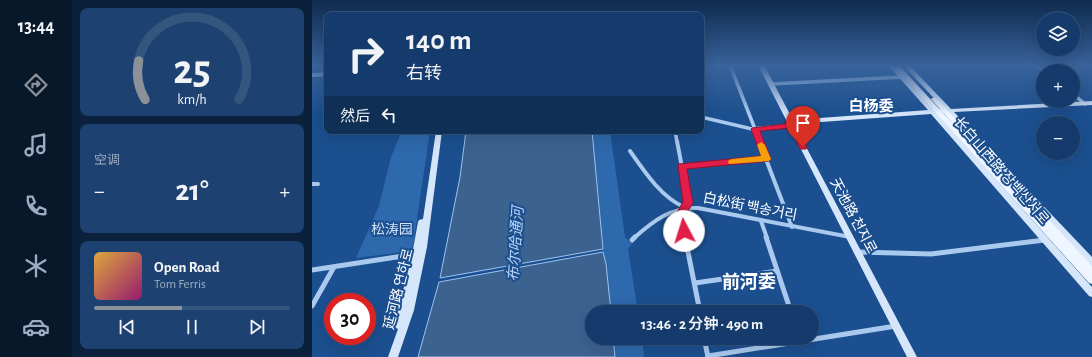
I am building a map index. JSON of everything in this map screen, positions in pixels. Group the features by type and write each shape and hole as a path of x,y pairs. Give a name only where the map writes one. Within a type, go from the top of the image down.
{"main road":[{"name":"长白山西路 장백산서로","path":"915,82 1092,280"},
{"name":"长白山西路 장백산서로","path":"941,111 1092,272"}],"street":[{"path":"737,82 792,227"},
{"path":"771,84 815,82"},
{"name":"长白山西路 장백산서로","path":"909,82 941,111 1092,263"},
{"name":"长白山西路 장백산서로","path":"919,82 1045,240 1092,293"},
{"name":"天池路 천지로","path":"771,84 912,357"},
{"path":"1080,100 1085,104"},
{"path":"704,118 746,129 755,129 792,124 941,111 1092,103"},
{"name":"延河路 연하로","path":"389,357 402,317 419,253 434,134"},
{"name":"延河路 연하로","path":"393,357 409,310 439,134"},
{"path":"676,134 688,199 686,208 682,211 681,218 699,305"},
{"path":"630,151 646,174 676,204 686,208"},
{"path":"682,166 766,159"},
{"path":"312,184 318,184"},
{"name":"白松街 백송거리","path":"632,240 661,216 686,208 698,208 850,237"},
{"path":"761,221 789,305"},
{"path":"858,252 931,254 1054,238"},
{"path":"312,270 419,253"},
{"path":"312,306 334,267"},
{"path":"695,283 777,271"},
{"path":"819,337 896,326"},
{"path":"706,345 708,356 771,345"}],"green space":[{"name":"松涛园","path":"401,134 430,134 413,246 410,251 356,258 379,206 391,157"},
{"path":"592,134 610,134 625,237 632,244 628,249 637,305 610,305 606,264 603,252"},
{"path":"614,345 643,345 644,357 615,357"}],"water":[{"name":"布尔哈通河","path":"466,134 592,134 603,249 440,278 460,177"},
{"path":"603,252 606,264 610,305 585,305 585,345 614,345 615,357 418,357 439,282"}],"slow traffic":[{"path":"732,162 766,159 761,145"}],"district":[{"name":"白杨委","path":"871,106"},
{"name":"前河委","path":"749,283"}],"route":[{"path":"684,231 681,214 686,208 688,199 682,166 766,159 755,129 793,125 803,147"}]}
